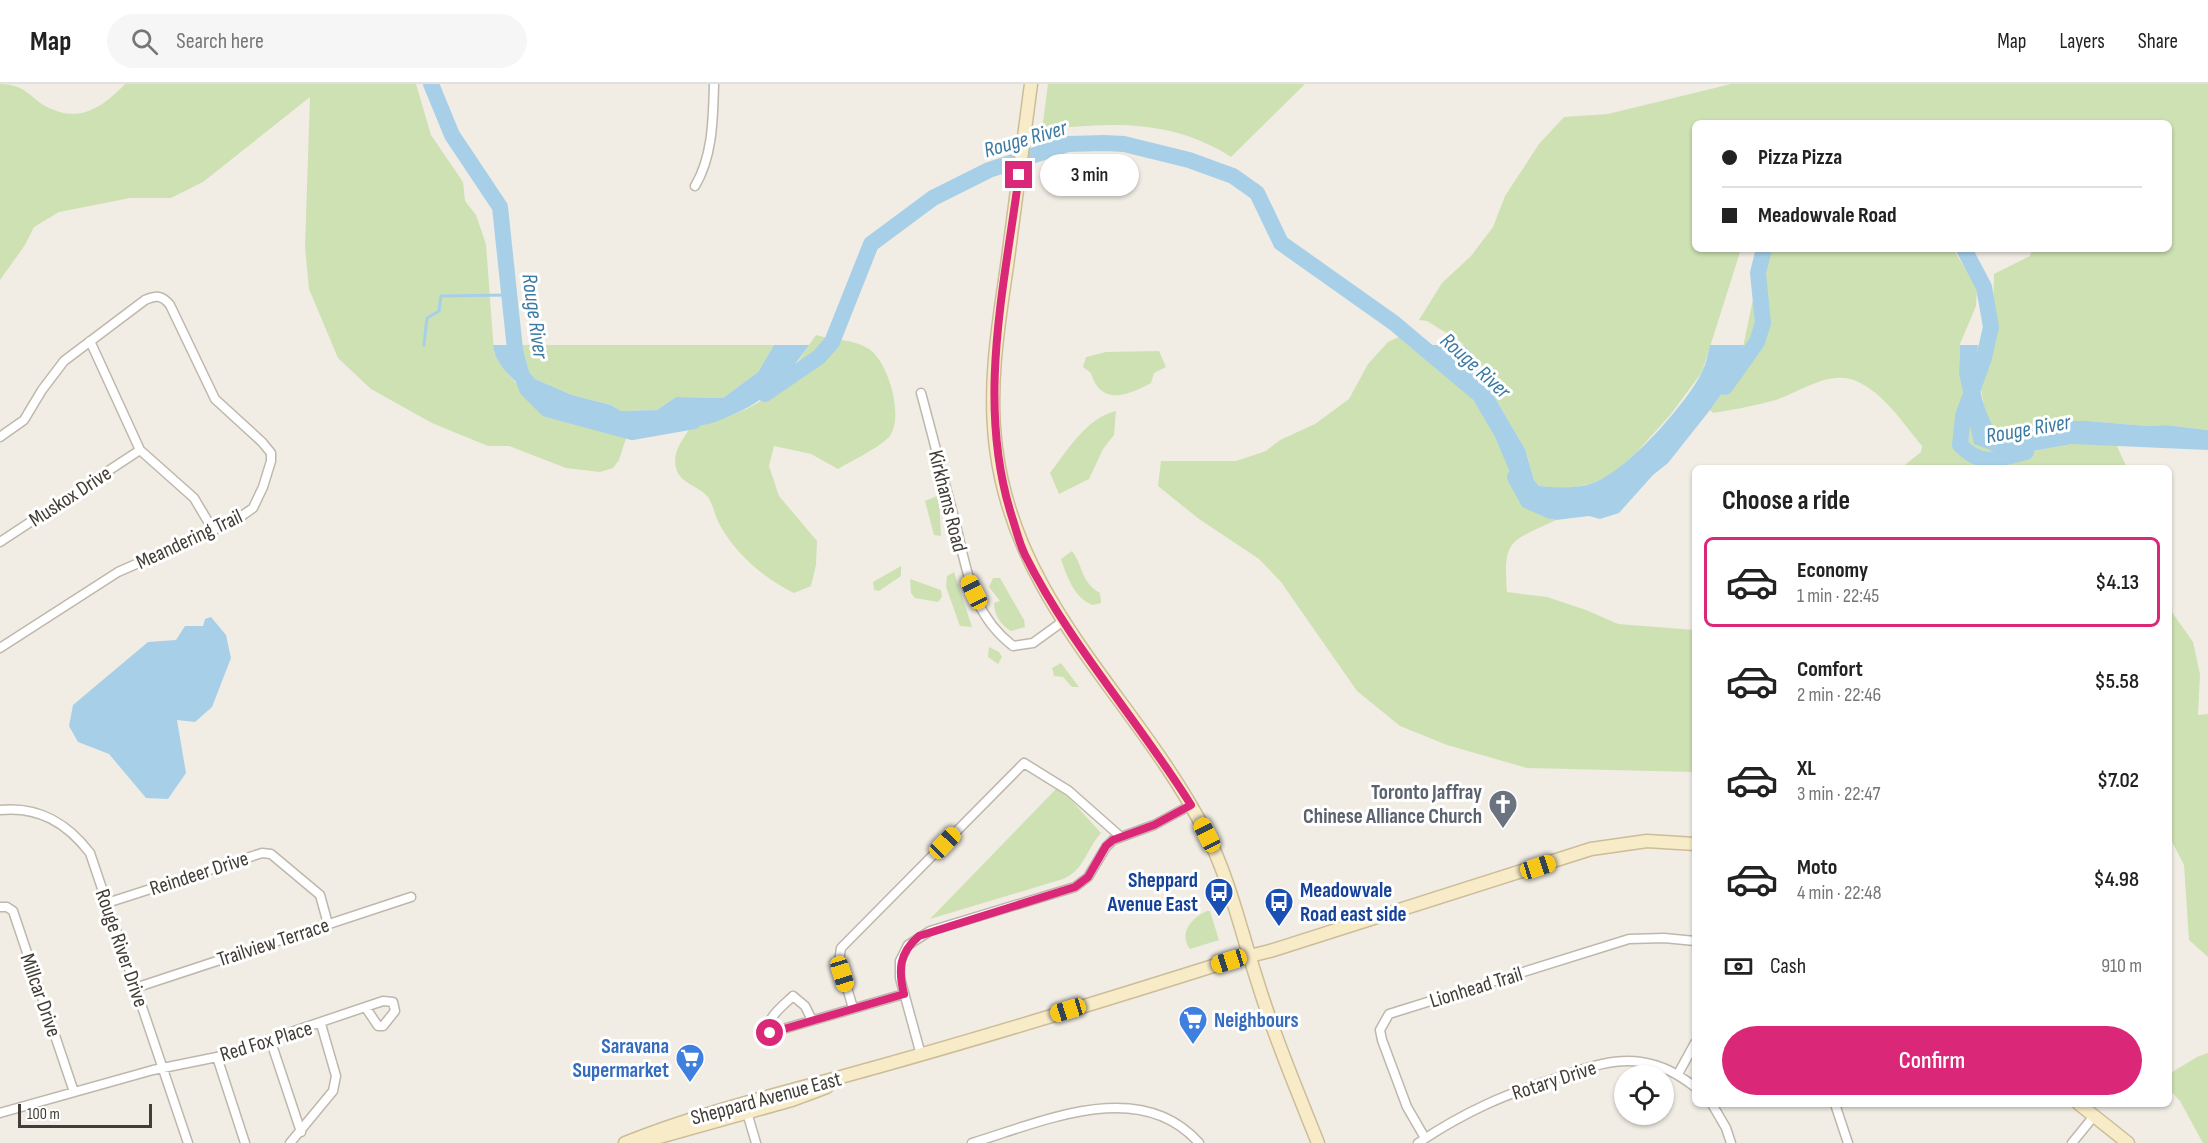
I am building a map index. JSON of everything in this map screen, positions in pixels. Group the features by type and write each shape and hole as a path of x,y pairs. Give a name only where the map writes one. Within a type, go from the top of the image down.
{"main road":[{"path":"1031,84 994,370 996,449 1006,497 1024,553 1062,622 1166,766 1191,805 1214,849 1268,1013 1318,1143"},
{"name":"Sheppard Avenue East","path":"625,1143 675,1123 745,1107 792,1100 874,1068 1250,956 1592,849 1647,841 1692,844"},
{"name":"Sheppard Avenue East","path":"638,1143 745,1107"},
{"path":"2083,1107 2128,1143"}],"street":[{"path":"695,186 705,170 713,121 714,84"},
{"name":"Meandering Trail","path":"0,437 24,420 42,390 64,361 145,300 157,296 166,299 215,399 271,453 263,488 253,508 236,520 118,572 0,648"},
{"path":"90,341 140,450 194,498 213,530"},
{"name":"Kirkhams Road","path":"921,393 956,524 966,578 992,627 1013,646 1040,640 1062,622"},
{"name":"Muskox Drive","path":"0,542 140,450"},
{"path":"853,1008 839,961 841,948 1024,763 1069,791 1121,837"},
{"path":"921,1055 904,994 900,961 908,945 919,936 1075,887 1088,877 1106,846 1121,837 1154,825 1191,805"},
{"name":"Rouge River Drive","path":"0,808 41,814 60,822 76,834 90,853 188,1143"},
{"name":"Reindeer Drive","path":"107,903 262,853 271,854 320,895 328,924"},
{"name":"Trailview Terrace","path":"135,988 411,897"},
{"name":"Millcar Drive","path":"0,907 7,907 13,911 74,1092"},
{"name":"Lionhead Trail","path":"1422,1141 1382,1040 1380,1030 1389,1014 1629,939 1664,938 1692,941"},
{"path":"812,1020 805,1006 793,996 769,1022 767,1029 770,1033 904,994"},
{"name":"Red Fox Place","path":"0,1113 164,1067 217,1057 366,1008"},
{"path":"290,1143 333,1091 336,1076 321,1024"},
{"path":"270,1039 301,1132"},
{"path":"1678,1074 1692,1048"},
{"path":"217,1057 245,1143"},
{"name":"Rotary Drive","path":"1422,1141 1483,1104 1592,1066 1615,1061 1640,1062 1678,1074 1692,1085"},
{"path":"745,1107 756,1143"},
{"path":"972,1143 1082,1111 1116,1107 1136,1109 1168,1119 1199,1143"},
{"path":"1714,1107 1726,1128 1731,1143"},
{"path":"1836,1107 1848,1143"},
{"path":"2072,1143 2094,1116"}],"green space":[{"path":"0,84 24,90 46,107 75,114 102,104 125,84 416,84 431,135 463,182 465,201 476,215 486,244 494,352 506,372 530,395 557,410 589,423 628,432 619,460 613,468 600,472 566,468 509,446 488,446 432,423 371,389 338,358 309,289 305,247 310,97 203,182 171,198 130,198 59,212 34,227 25,245 0,280"},
{"path":"1048,84 1305,84 1231,157 1186,136 1140,126 1116,125 1042,130"},
{"path":"1731,84 2208,84 2208,430 2166,425 2046,421 2006,436 1998,435 1986,415 1978,375 1978,347 1993,309 1994,274 2030,256 2031,252 2172,252 2172,120 1692,120 1692,252 1740,252 1702,372 1671,414 1637,452 1612,474 1593,483 1566,489 1539,486 1534,480 1525,449 1491,391 1474,356 1461,342 1427,321 1419,320 1442,283 1471,256 1493,227 1505,196 1539,144 1564,117 1608,114"},
{"path":"1771,252 1955,252 1977,287 1976,306 1960,344 1959,373 2006,456 2072,444 2116,444 2126,465 1905,465 1921,452 1922,446 1892,409 1875,393 1856,381 1845,378 1824,380 1772,401 1713,413 1710,410 1738,371 1757,280"},
{"path":"816,335 857,343 876,355 892,390 895,417 894,428 889,437 872,450 838,469 811,454 774,446 769,466 779,496 817,541 816,565 811,586 794,593 773,581 743,556 719,523 708,497 681,478 675,462 679,446 691,426 738,412 771,393 790,373"},
{"path":"1399,337 1448,360 1453,365 1495,437 1518,484 1533,504 1556,520 1519,538 1513,544 1506,561 1507,592 1547,597 1618,624 1692,630 1692,772 1527,768 1447,745 1400,726 1357,691 1281,582 1259,559 1199,519 1158,486 1161,461 1236,461 1266,451 1280,440 1315,424 1349,399 1368,364 1388,342"},
{"path":"522,345 774,345 758,372 723,398 676,397 657,410 621,411 611,405 572,395 535,379 529,372"},
{"path":"1159,351 1166,367 1154,373 1151,383 1124,394 1108,394 1101,390 1091,373 1083,367 1086,357 1106,352"},
{"path":"1116,411 1114,435 1103,449 1089,479 1059,494 1050,473 1078,436 1096,420"},
{"path":"939,495 941,536 934,535 925,501"},
{"path":"1072,551 1089,584 1100,593 1101,603 1092,605 1080,597 1072,586 1061,559"},
{"path":"901,566 901,576 879,591 874,590 873,582"},
{"path":"954,572 972,627 960,626 946,587 947,576"},
{"path":"993,578 1000,578 1024,620 1025,627 1011,631 999,619 994,603 1000,601 989,587"},
{"path":"910,579 941,590 942,597 938,602 915,598 911,593"},
{"path":"2172,612 2193,642 2200,674 2198,715 2208,714 2208,957 2189,940 2184,865 2172,842"},
{"path":"989,647 999,652 1002,657 998,664 988,657"},
{"path":"1061,663 1079,687 1072,687 1063,677 1054,676 1052,668"},
{"path":"1056,789 1070,799 1101,833 1076,871 1063,879 930,919"},
{"path":"1210,911 1219,940 1190,949 1185,938 1188,927 1196,917"},
{"path":"2208,1053 2208,1143 2203,1143 2180,1101 2172,1092 2172,1072"}],"water":[{"name":"Rouge River","path":"493,345 522,345 529,372 535,379 572,395 611,405 621,411 657,410 676,397 723,398 758,372 774,345 809,345 770,392 732,415 701,425 660,425 620,432 585,423 565,414 525,389 509,375 498,360"},
{"path":"1416,345 1464,345 1474,356 1491,391 1525,449 1534,480 1539,486 1560,488 1593,483 1607,476 1655,435 1694,385 1707,359 1710,345 1744,345 1738,371 1710,410 1668,463 1653,475 1619,513 1600,519 1589,516 1556,520 1540,512 1515,484 1495,437 1453,365"},
{"name":"Rouge River","path":"1960,345 1978,345 1978,381 1988,415 1998,435 2006,436 2046,421 2166,425 2208,430 2208,450 2072,444 2006,456 1974,444 1959,373"},
{"path":"211,617 226,635 231,658 212,707 195,722 177,720 186,773 168,799 146,798 109,754 78,742 69,726 73,705 148,642 176,640 185,626 203,626 205,619"}],"waterway":[{"name":"Rouge River","path":"431,84 452,135 500,207 516,359 527,389 547,409 632,432 694,421"},
{"name":"Rouge River","path":"765,394 819,357 832,342 871,244 933,198 989,170 1068,144 1104,143 1124,144 1189,160 1233,176 1257,193 1281,243 1394,323 1476,392"},
{"name":"Rouge River","path":"1725,387 1757,342 1763,323 1758,273 1763,252"},
{"name":"Rouge River","path":"1966,252 1984,287 1991,327 1984,358 1963,416 1960,445 1976,457 1991,460 2026,452"},
{"path":"424,345 427,318 439,311 441,296 508,295"},
{"name":"Rouge River","path":"1515,477 1528,501 1551,511"}],"place":[{"name":"Toronto Jaffray Chinese Alliance Church","path":"1503,830"},
{"name":"Sheppard Avenue East","path":"1219,918"},
{"name":"Meadowvale Road east side","path":"1279,928"},
{"name":"Neighbours","path":"1193,1046"},
{"name":"Saravana Supermarket","path":"690,1084"}],"route":[{"path":"770,1033 904,994 900,978 900,961 908,945 919,936 1075,887 1088,877 1106,846 1113,840 1154,825 1191,805 1166,766 1062,622 1024,553 1006,497 996,449 993,394 996,344 1019,175"}]}
